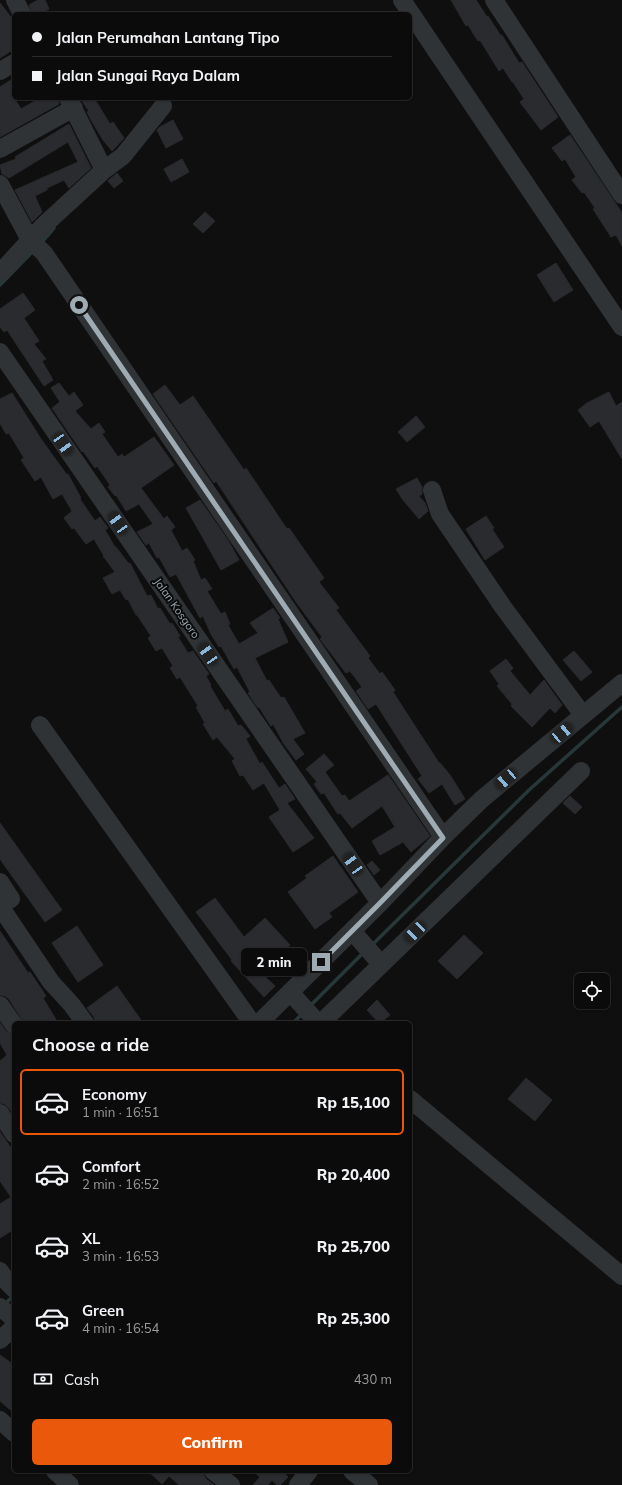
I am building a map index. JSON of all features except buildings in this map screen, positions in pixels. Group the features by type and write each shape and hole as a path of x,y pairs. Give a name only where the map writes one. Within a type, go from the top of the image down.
{"street":[{"path":"15,0 21,12"},
{"path":"402,0 410,12"},
{"path":"494,0 622,195"},
{"path":"412,15 622,327"},
{"path":"0,71 12,64"},
{"path":"0,149 71,103 104,170"},
{"path":"0,273 42,227 104,170 123,156 163,106"},
{"path":"0,184 31,240 44,253 443,838"},
{"name":"Jalan Kosgoro","path":"0,352 380,903"},
{"path":"432,490 440,514 452,532 503,607 583,716"},
{"path":"262,1021 293,996 355,934 380,903 482,799 622,683"},
{"path":"40,725 251,1021"},
{"path":"293,996 317,1021 581,771"},
{"path":"0,882 11,899 2,904 2,909 51,982 72,1005 84,1021"},
{"path":"355,934 380,962"},
{"path":"0,1005 12,1022"},
{"path":"412,1101 622,1276"},
{"path":"0,1113 12,1131"},
{"path":"0,1340 10,1318"},
{"path":"0,1420 12,1431"},
{"path":"57,1473 70,1485"},
{"path":"216,1473 231,1485"},
{"path":"298,1485 307,1473"},
{"path":"354,1473 369,1485"}],"waterway":[{"path":"41,243 54,228"},
{"path":"0,285 34,250"},
{"path":"372,945 529,790 622,707"},
{"path":"309,1007 364,952"},
{"path":"295,1021 302,1014"},
{"path":"5,1304 12,1297"}],"route":[{"path":"79,305 443,838 321,962"}]}
